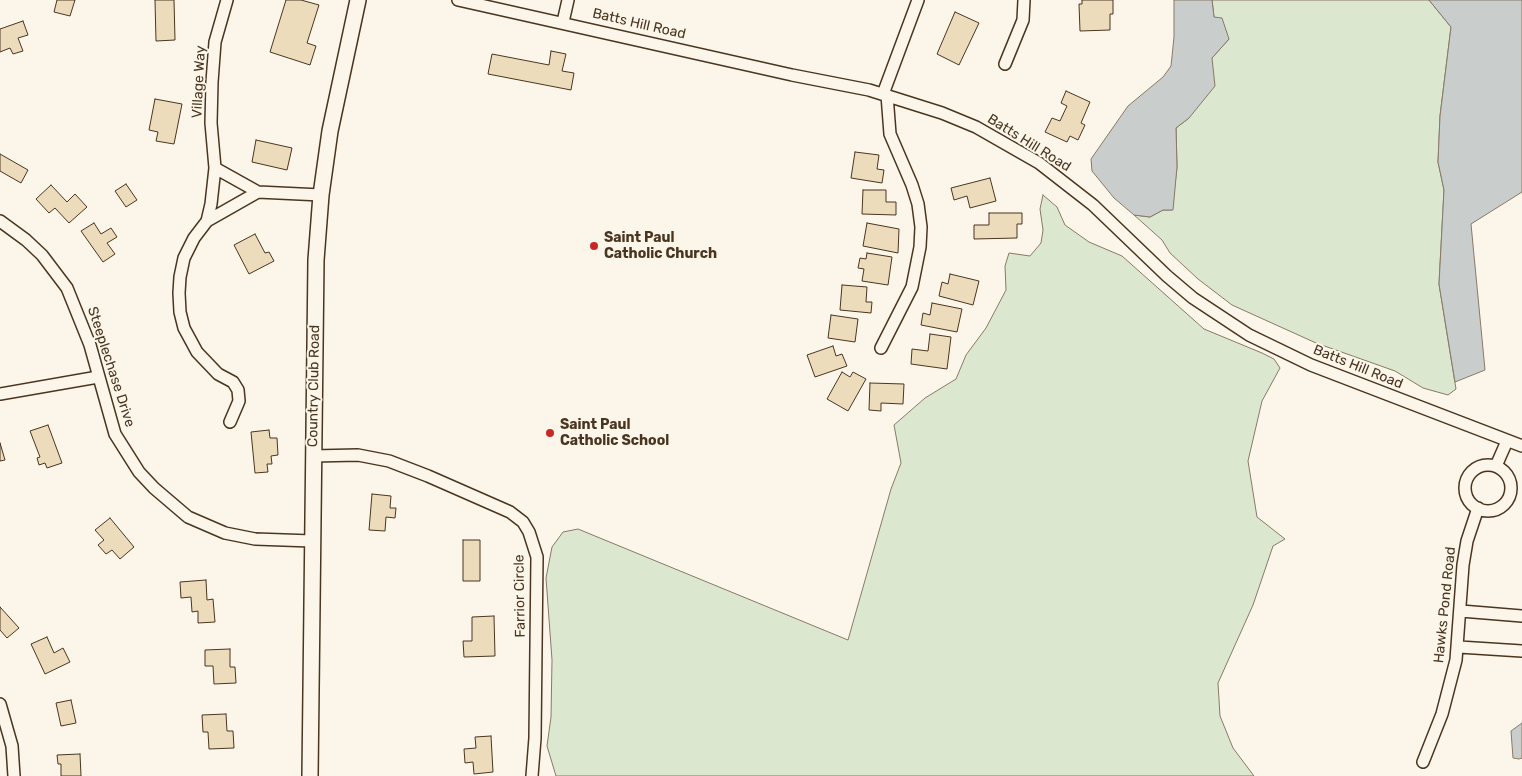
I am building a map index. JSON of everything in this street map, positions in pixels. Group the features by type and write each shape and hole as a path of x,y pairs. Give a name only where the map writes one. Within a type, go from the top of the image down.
{"street":[{"name":"Village Way","path":"207,221 215,168 211,123 215,42 227,0"},
{"name":"Country Club Road","path":"310,776 316,260 321,196 330,131 358,0"},
{"name":"Batts Hill Road","path":"458,0 885,94 942,112 976,128 1039,163 1093,205 1167,276 1193,298 1249,335 1311,365 1522,446"},
{"path":"564,22 568,0"},
{"path":"880,348 912,287 919,255 921,227 918,204 890,134 885,94 918,0"},
{"path":"1005,64 1023,20 1024,0"},
{"path":"215,168 258,192 321,196"},
{"name":"Village Way","path":"230,422 239,401 238,390 233,382 218,374 204,362 184,328 180,312 180,277 184,258 194,238 207,221 258,192"},
{"name":"Steeplechase Drive","path":"0,221 37,250 67,288 83,325 115,434 139,472 171,504 188,517 225,533 277,541 312,541"},
{"path":"0,394 98,377"},
{"path":"1496,466 1507,440"},
{"name":"Farrior Circle","path":"313,456 358,455 389,462 428,476 510,512 523,522 530,532 537,557 535,738 532,776"},
{"path":"1489,465 1496,466 1508,476 1511,482 1510,497 1505,503 1492,510 1478,508 1468,497 1466,482 1474,470 1489,465"},
{"name":"Hawks Pond Road","path":"1423,762 1442,714 1459,647 1463,565 1467,541 1478,508"},
{"path":"1461,611 1522,616"},
{"path":"1459,647 1522,651"},
{"path":"0,704 12,746 14,776"}],"green space":[{"path":"1212,0 1429,0 1451,27 1440,116 1438,162 1444,190 1439,284 1456,389 1448,395 1423,388 1395,371 1316,343 1232,305 1198,279 1170,253 1162,240 1134,215 1150,217 1163,210 1172,210 1177,167 1176,128 1189,118 1212,58 1229,39 1214,17"},
{"path":"1043,195 1057,207 1065,225 1089,242 1122,256 1204,329 1274,359 1280,368 1262,401 1248,461 1257,517 1285,539 1273,546 1253,605 1218,683 1220,716 1233,748 1254,776 556,776 547,746 551,717 552,660 546,578 552,547 563,532 578,529 848,640 891,489 901,463 894,425 925,398 956,379 966,355 986,328 1006,290 1005,266 1009,253 1030,256 1041,243 1043,230 1040,209"}],"shaded area":[{"path":"1174,0 1212,0 1214,17 1222,18 1229,39 1212,58 1215,86 1189,118 1176,128 1177,167 1173,210 1163,210 1150,217 1134,215 1114,198 1092,171 1091,159 1128,106 1163,77 1171,66 1174,37"},
{"path":"1429,0 1522,0 1522,192 1471,224 1485,370 1455,382 1439,284 1444,190 1438,162 1440,116 1451,27"},
{"path":"1522,723 1522,758 1513,758 1511,731"}],"building":[{"path":"57,0 75,0 70,16 54,12"},
{"path":"155,0 174,0 175,40 156,41"},
{"path":"286,0 301,0 319,5 307,43 316,46 310,65 270,52"},
{"path":"1082,0 1113,0 1113,14 1110,14 1110,30 1080,31 1079,4 1082,4"},
{"path":"955,12 979,23 959,65 937,54"},
{"path":"23,21 28,35 18,38 23,51 13,54 10,48 0,52 0,29"},
{"path":"551,51 566,54 562,71 574,73 571,90 488,74 492,54 549,65"},
{"path":"1066,91 1090,102 1081,123 1085,125 1078,140 1070,136 1067,142 1045,132 1052,118 1060,121 1067,106 1061,103"},
{"path":"155,99 182,104 174,144 156,141 158,132 149,130"},
{"path":"256,140 292,148 287,170 252,162"},
{"path":"855,152 879,155 877,169 884,170 882,183 851,178"},
{"path":"0,154 28,170 21,183 0,171"},
{"path":"990,178 996,201 970,208 967,196 954,200 951,188"},
{"path":"126,184 137,200 126,207 115,191"},
{"path":"51,185 67,202 75,194 87,207 69,223 55,208 49,213 36,199"},
{"path":"863,190 886,190 886,202 896,202 896,215 862,214"},
{"path":"989,213 1022,213 1022,224 1017,224 1017,238 974,239 974,225 989,225"},
{"path":"94,223 101,234 111,228 117,237 107,243 115,254 103,262 81,231"},
{"path":"867,223 899,229 898,253 863,246"},
{"path":"255,234 265,253 269,252 274,261 249,274 234,245"},
{"path":"867,253 892,257 888,285 862,281 864,269 858,268 860,258 866,259"},
{"path":"950,274 979,281 973,305 939,296 942,282 948,284"},
{"path":"842,285 867,287 866,302 872,302 871,313 840,310"},
{"path":"932,303 962,309 957,332 921,325 923,313 930,315"},
{"path":"831,315 858,319 855,342 828,338"},
{"path":"930,334 951,337 947,369 911,364 912,349 928,351"},
{"path":"833,346 836,356 842,354 847,366 815,377 807,355"},
{"path":"842,372 850,377 853,372 866,379 848,411 827,399"},
{"path":"870,383 904,384 903,404 881,403 881,411 869,410"},
{"path":"48,425 62,463 47,468 45,463 39,465 37,458 40,457 30,431"},
{"path":"269,430 270,438 277,438 278,455 271,456 272,464 267,464 268,472 255,473 251,432"},
{"path":"0,443 5,460 0,461"},
{"path":"372,494 391,496 390,508 396,508 395,518 386,517 385,531 369,530"},
{"path":"110,518 134,547 120,559 112,550 106,554 98,545 104,540 95,530"},
{"path":"463,540 480,540 480,581 463,581"},
{"path":"206,580 207,600 213,599 215,622 198,623 198,611 192,612 191,597 181,598 180,582"},
{"path":"0,607 19,628 7,638 0,630"},
{"path":"494,616 495,656 464,657 463,641 472,641 472,617"},
{"path":"47,637 54,653 63,648 70,662 45,674 31,644"},
{"path":"230,649 230,667 235,667 236,683 214,684 213,666 205,666 205,650"},
{"path":"71,700 76,723 61,726 56,703"},
{"path":"226,714 227,731 233,731 234,748 209,749 208,732 203,732 202,715"},
{"path":"491,736 493,772 474,774 473,762 465,763 464,749 476,748 475,737"},
{"path":"80,754 81,776 61,776 61,764 58,764 57,755"}],"place":[{"name":"Saint Paul Catholic Church","path":"594,246"},
{"name":"Saint Paul Catholic School","path":"550,433"}]}
